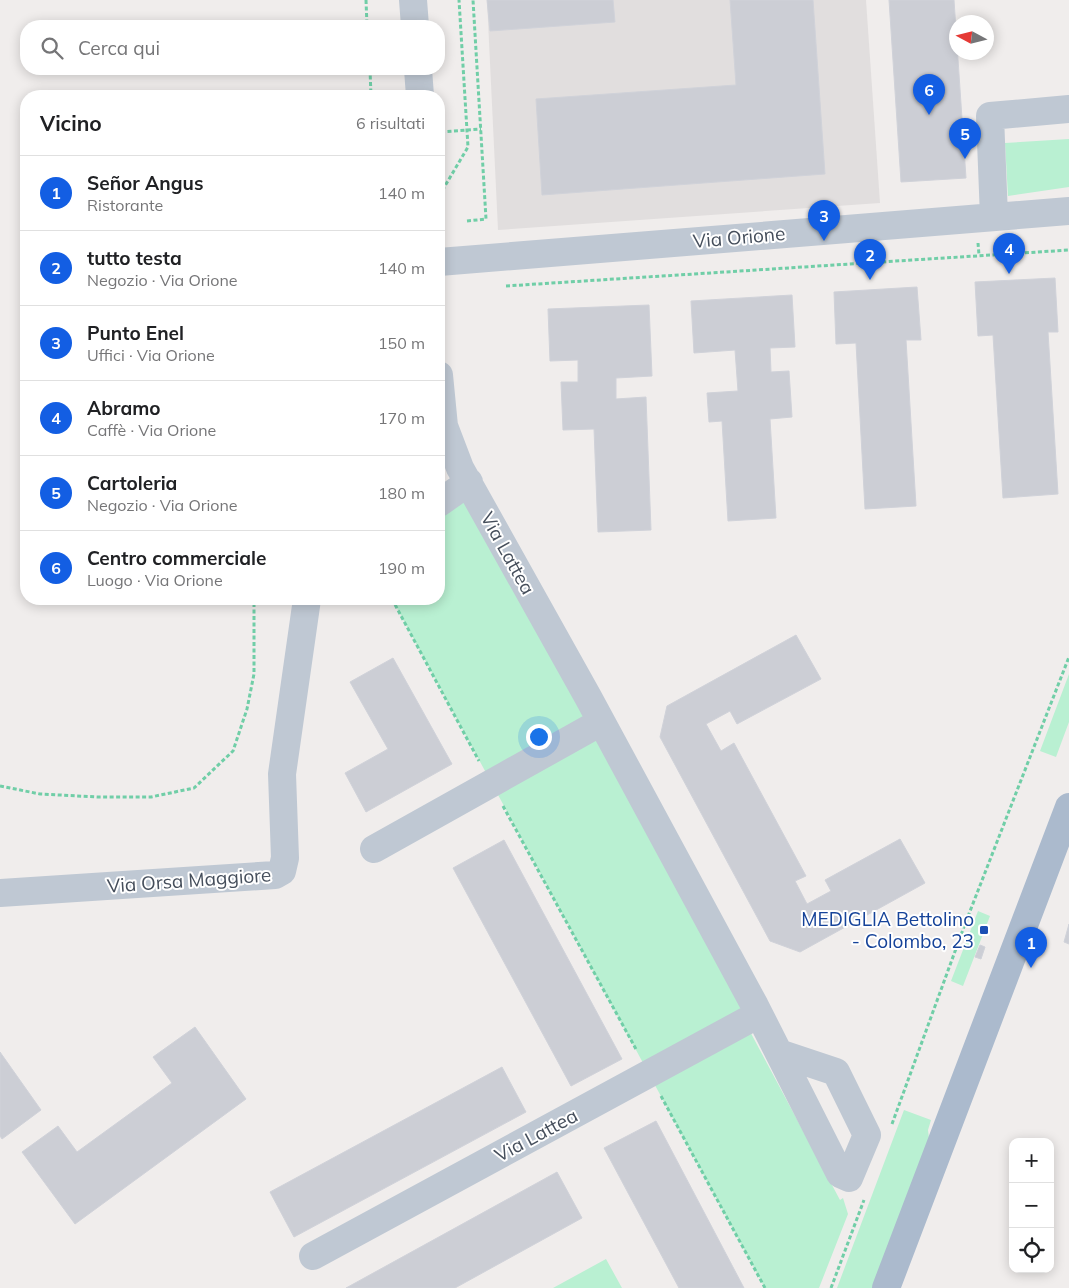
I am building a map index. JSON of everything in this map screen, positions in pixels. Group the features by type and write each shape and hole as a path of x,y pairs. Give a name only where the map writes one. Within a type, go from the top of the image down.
{"main road":[{"path":"886,1288 1069,807"}],"street":[{"path":"413,0 415,20"},
{"path":"418,75 420,90"},
{"path":"994,216 990,116 1069,109"},
{"name":"Via Orione","path":"445,262 1069,211"},
{"name":"Via Lattea","path":"445,429 460,468 601,722 779,1053"},
{"path":"445,499 469,482"},
{"name":"Via Orsa Maggiore","path":"0,893 275,875 282,871 285,858 282,774 306,605"},
{"path":"374,849 601,722"},
{"name":"Via Lattea","path":"313,1256 759,1014"}],"path":[{"path":"366,0 367,20"},
{"path":"445,186 468,147 459,0"},
{"path":"467,221 486,220 473,0"},
{"path":"370,75 372,90"},
{"path":"445,132 481,129"},
{"path":"503,286 1069,250"},
{"path":"0,786 40,794 98,797 151,797 194,788 233,751 247,709 254,674 254,605"},
{"path":"395,605 765,1288"},
{"path":"890,1129 966,924 1069,657"},
{"path":"831,1288 866,1195"}],"shaded area":[{"path":"487,0 866,0 880,203 498,230"}],"green space":[{"path":"1069,139 1069,187 1008,196 1005,143"},
{"path":"469,482 759,1014 649,1074 395,605 445,605 445,499"},
{"path":"1069,674 1069,722 1056,757 1040,751"},
{"path":"978,911 990,916 963,986 951,981"},
{"path":"746,1024 840,1200 843,1198 848,1214 819,1288 765,1288 650,1076"},
{"path":"904,1110 931,1120 928,1130 929,1138 873,1288 837,1288"},
{"path":"606,1259 622,1288 553,1288"}],"building":[{"path":"487,0 613,0 615,22 490,31"},
{"path":"730,0 813,0 825,174 542,195 536,99 736,85"},
{"path":"889,0 954,0 955,15 949,15 949,60 958,60 966,178 901,182"},
{"path":"1055,278 1058,332 1048,332 1058,494 1003,498 993,335 978,336 975,282"},
{"path":"917,287 921,340 906,340 916,506 865,509 856,343 836,344 834,292"},
{"path":"792,295 795,347 770,348 771,372 789,371 792,417 770,419 776,518 728,521 722,421 709,422 707,393 738,391 735,350 694,353 691,301"},
{"path":"649,305 652,376 616,378 616,399 646,397 651,530 598,532 594,429 563,430 561,382 578,382 578,360 550,361 548,309"},
{"path":"796,635 821,679 737,724 730,711 706,724 721,751 734,743 806,876 795,881 807,904 831,891 825,880 900,839 925,883 800,952 770,941 660,737 667,706"},
{"path":"393,658 452,764 366,812 345,773 388,749 350,682"},
{"path":"504,840 622,1059 571,1086 453,868"},
{"path":"1069,924 1069,944 1064,942"},
{"path":"980,945 985,947 981,959 975,957"},
{"path":"195,1027 246,1099 75,1224 22,1152 58,1126 77,1152 172,1083 153,1057"},
{"path":"0,1052 41,1110 2,1139 0,1136"},
{"path":"502,1067 526,1112 294,1237 270,1192"},
{"path":"656,1121 744,1288 679,1288 604,1148"},
{"path":"557,1172 582,1218 455,1288 346,1288"}],"place":[{"name":"Centro commerciale","path":"929,115"},
{"name":"Cartoleria","path":"965,159"},
{"name":"Punto Enel","path":"824,241"},
{"name":"Abramo","path":"1009,274"},
{"name":"tutto testa","path":"870,280"},
{"name":"MEDIGLIA Bettolino - Colombo, 23","path":"984,930"},
{"name":"Señor Angus","path":"1031,968"}]}
